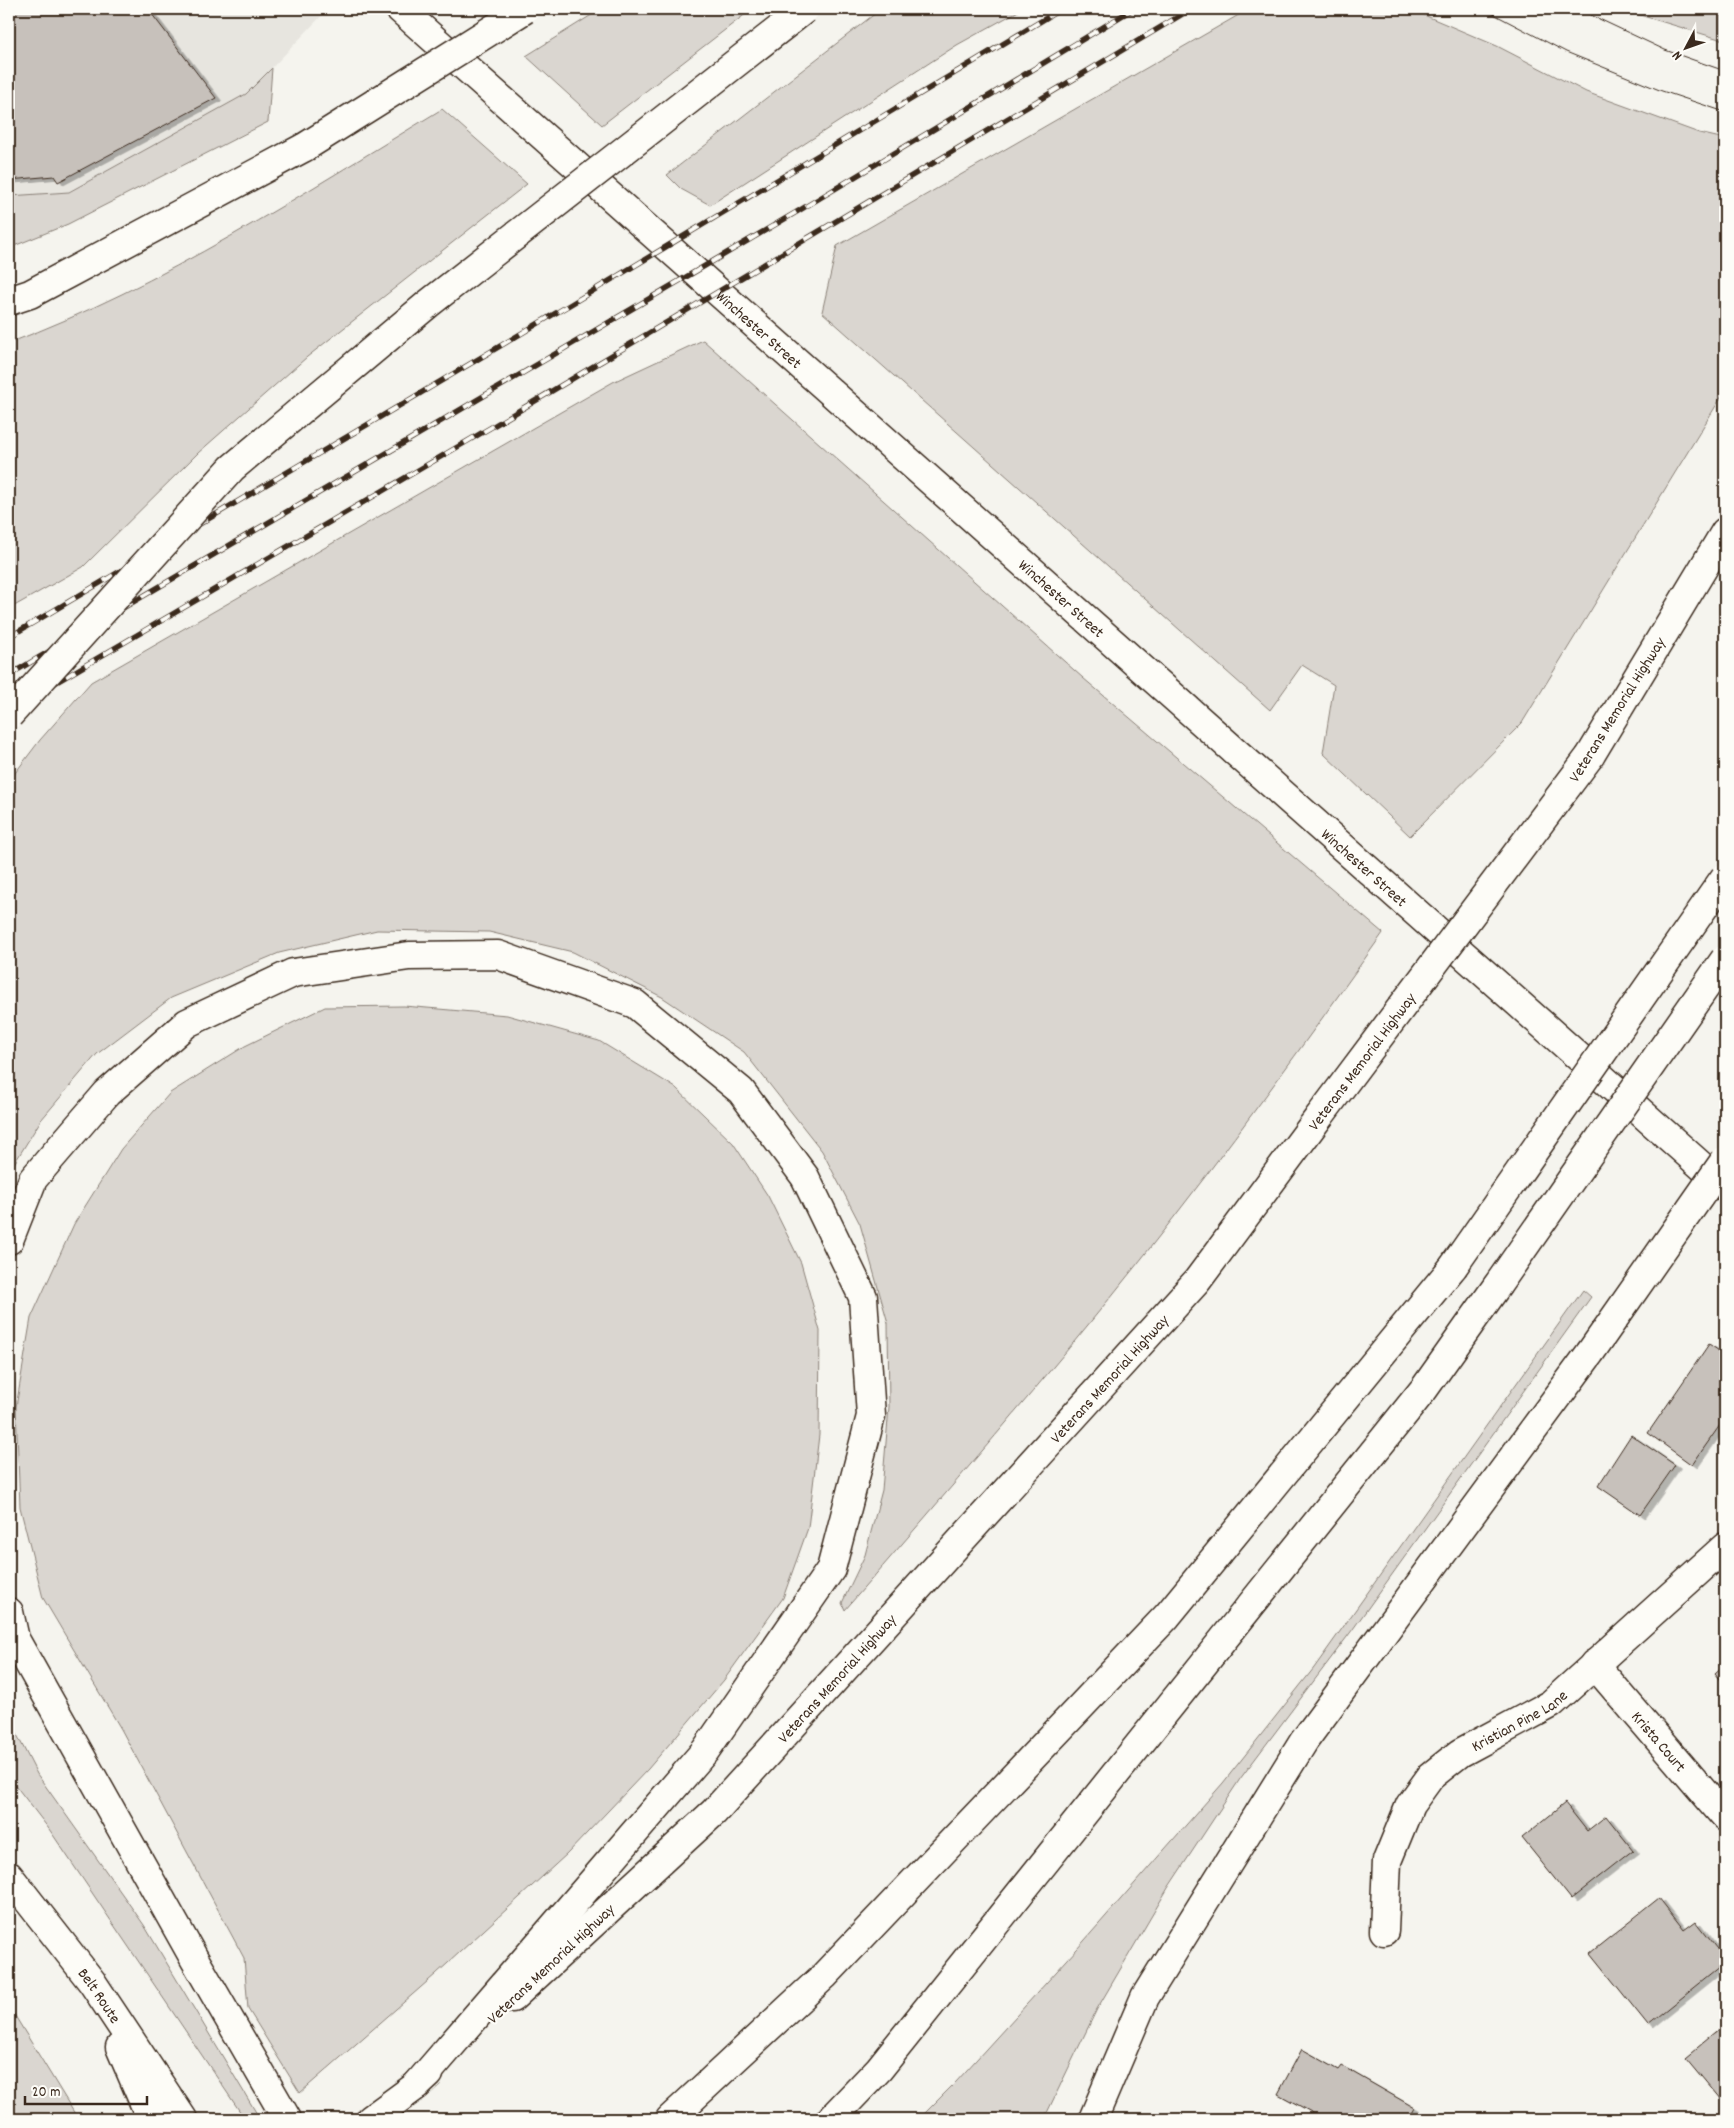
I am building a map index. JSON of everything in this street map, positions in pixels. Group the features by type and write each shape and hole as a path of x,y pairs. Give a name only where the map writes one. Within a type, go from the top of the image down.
{"main road":[{"name":"Winchester Street","path":"400,9 1725,1187"},
{"path":"9,301 30,294 305,147 525,9"},
{"path":"9,715 232,468 428,304 805,9"},
{"name":"Veterans Memorial Highway","path":"371,2119 416,2086 714,1812 1197,1281 1590,756 1725,532"},
{"path":"670,2119 824,1976 1167,1616 1453,1267 1725,877"},
{"path":"9,1240 33,1179 107,1093 187,1024 293,973 409,956 498,955 636,1004 742,1091 805,1177 863,1297 871,1416 832,1569 705,1751 416,2086"},
{"path":"831,2119 879,2069 1424,1389 1725,959"},
{"path":"1093,2119 1145,1997 1304,1741 1590,1353 1725,1160"},
{"name":"Kristian Pine Lane","path":"1384,1931 1387,1861 1410,1805 1431,1776 1460,1753 1551,1704 1725,1546"},
{"path":"9,1612 16,1639 195,1960 287,2119"},
{"name":"Krista Court","path":"1594,1664 1725,1816"},
{"name":"Belt Route","path":"9,1876 92,1982 183,2119"},
{"path":"92,1982 152,2119"}],"shaded area":[{"path":"9,9 328,9 247,94 69,192 9,196"},
{"path":"601,9 752,9 602,125 526,56"},
{"path":"881,9 1022,9 957,45 710,205 681,189 667,175"},
{"path":"1249,9 1410,9 1497,46 1586,92 1699,133 1725,139 1725,391 1522,723 1410,836 1323,753 1334,685 1302,665 1270,710 822,312 837,246"},
{"path":"1620,9 1725,9 1725,40 1716,38"},
{"path":"272,68 268,122 68,224 9,248 9,196 69,192 246,94"},
{"path":"442,109 527,184 307,357 198,453 83,567 9,609 9,343 66,320 177,266 284,205"},
{"path":"703,340 1083,678 1383,933 1265,1097 1142,1258 1033,1392 845,1610 842,1603 865,1555 882,1490 889,1407 888,1323 860,1224 822,1151 744,1052 662,997 573,952 489,932 377,930 279,953 171,998 97,1054 41,1120 9,1172 9,781 40,740 91,682 613,382"},
{"path":"404,1006 507,1015 599,1041 676,1088 733,1143 768,1196 801,1263 820,1331 819,1435 808,1528 783,1598 724,1680 648,1769 567,1854 436,1974 300,2093 248,2009 244,1958 121,1729 43,1598 20,1507 16,1407 31,1318 74,1224 121,1149 170,1093 245,1046 325,1007"},
{"path":"1583,1290 1591,1297 1353,1629 1240,1779 1168,1888 1097,2009 1044,2119 919,2119 956,2082 1077,1949 1223,1783 1314,1668"},
{"path":"9,1719 37,1774 144,1925 260,2119 245,2119 49,1829 9,1777"},
{"path":"9,2006 78,2119 9,2119"}],"building":[{"path":"19,9 148,9 216,98 58,182 54,176 9,180 9,16"},
{"path":"1709,1344 1725,1355 1725,1418 1692,1465 1648,1433"},
{"path":"1631,1435 1675,1465 1640,1515 1598,1486"},
{"path":"1725,1664 1725,1685 1715,1673"},
{"path":"1565,1803 1587,1831 1606,1816 1633,1850 1571,1899 1522,1838"},
{"path":"1659,1898 1684,1930 1696,1921 1725,1958 1725,1963 1648,2025 1590,1953"},
{"path":"1725,2025 1725,2104 1686,2057"},
{"path":"1302,2049 1339,2070 1342,2066 1415,2108 1409,2119 1311,2118 1313,2113 1278,2094"}],"tram line":[{"path":"1484,9 1566,52 1662,91 1725,112"},
{"path":"1578,9 1665,50 1725,71"}],"railway":[{"path":"9,637 571,304 1061,9"},
{"path":"9,675 800,210 1133,9"},
{"path":"9,710 495,425 1191,9"}]}
